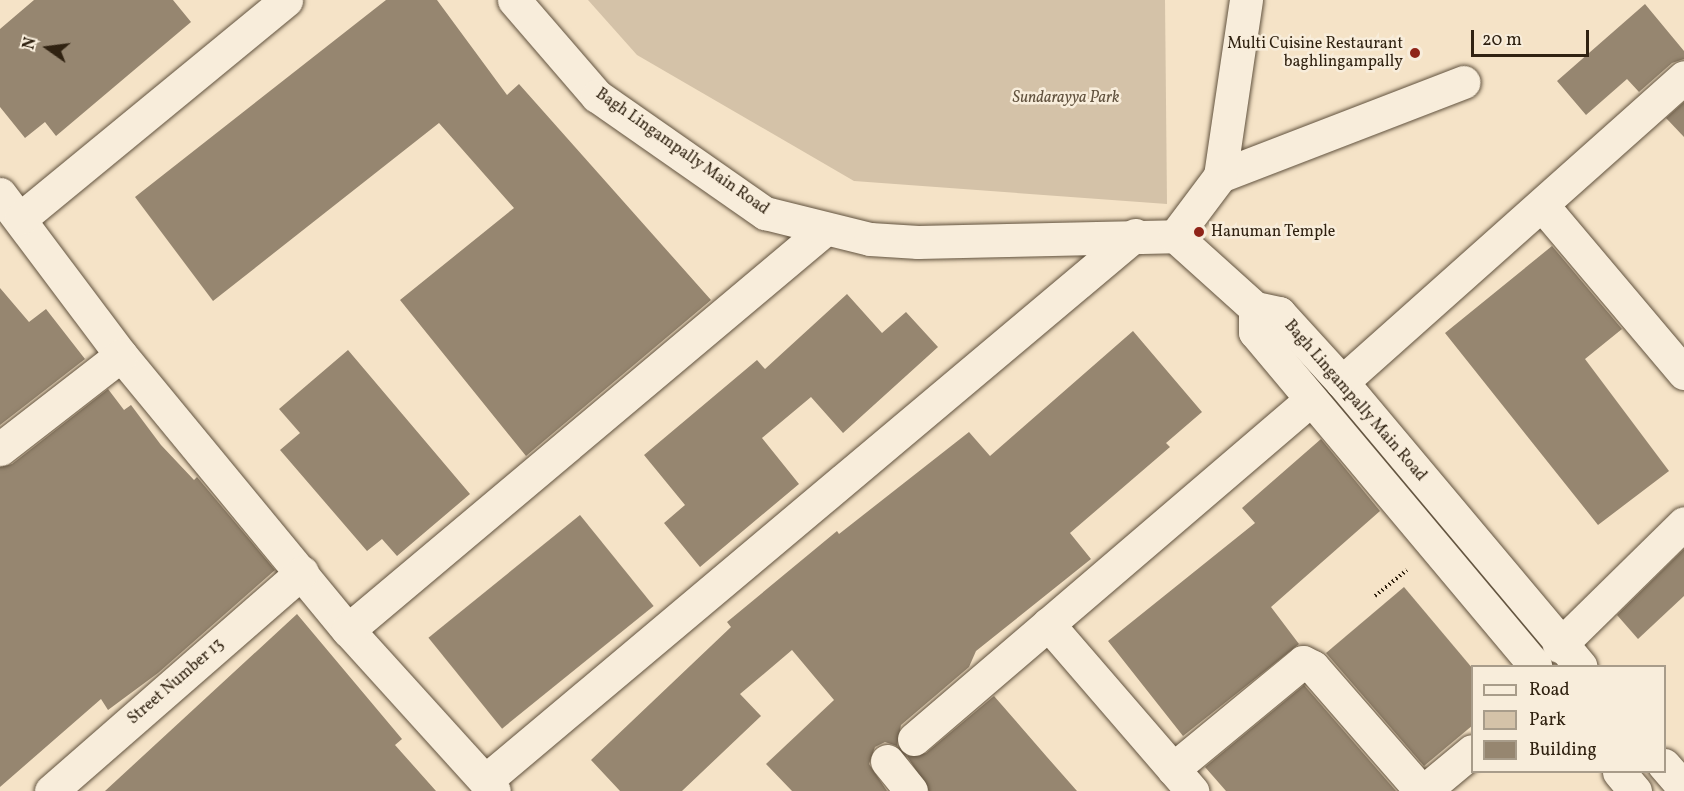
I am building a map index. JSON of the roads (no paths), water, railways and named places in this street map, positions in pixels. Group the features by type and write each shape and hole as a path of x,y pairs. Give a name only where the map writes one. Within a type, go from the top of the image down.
{"street":[{"path":"21,218 286,0"},
{"name":"Bagh Lingampally Main Road","path":"514,0 597,96 765,213 824,230 918,242 1135,235 1175,236"},
{"path":"1246,0 1220,176 1175,236 1255,309"},
{"path":"1342,382 1684,77"},
{"path":"1220,176 1464,82"},
{"path":"0,194 21,218 121,355 348,630 489,786 1135,235"},
{"path":"1542,205 1684,373"},
{"path":"348,630 824,230"},
{"name":"Bagh Lingampally Main Road","path":"1255,309 1279,313 1342,382 1558,660 1309,401 1255,332 1255,309"},
{"path":"0,449 121,355"},
{"path":"914,739 1309,401"},
{"path":"1558,660 1684,523"},
{"name":"Street Number 13","path":"51,791 302,572"},
{"path":"1048,624 1182,780 1303,662 1313,667 1422,791 1471,753"},
{"path":"887,761 911,791"},
{"path":"1666,766 1684,788"},
{"path":"1621,773 1635,791"}],"place":[{"name":"Multi Cuisine Restaurant baghlingampally","path":"1415,53"},
{"name":"Hanuman Temple","path":"1199,232"}],"park label":[{"name":"Sundarayya Park","path":"1066,98"}]}
